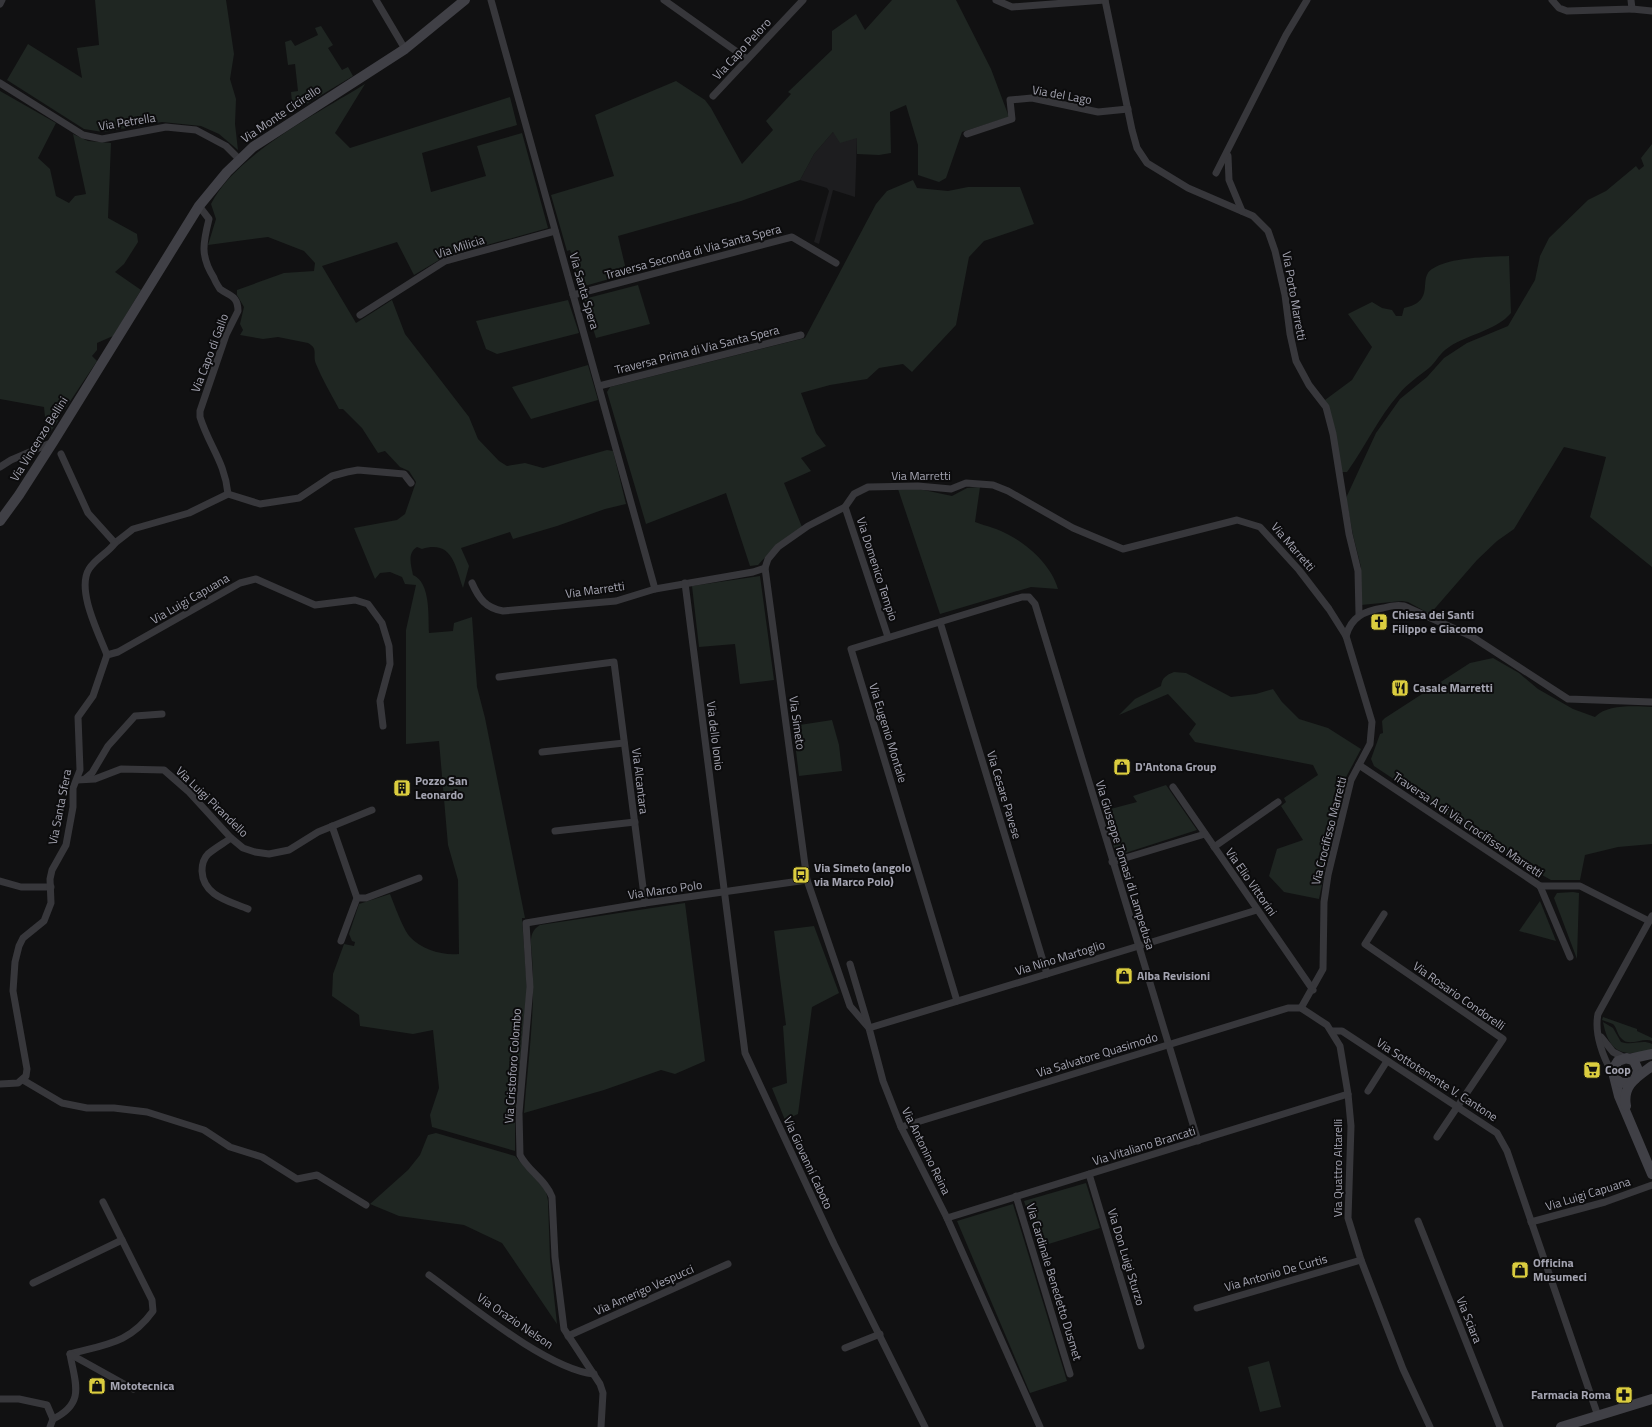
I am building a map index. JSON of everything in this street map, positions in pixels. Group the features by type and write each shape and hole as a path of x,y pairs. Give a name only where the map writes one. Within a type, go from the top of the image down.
{"street":[{"path":"0,4 2,0"},
{"path":"376,0 405,49"},
{"name":"Via Monte Cicirello","path":"98,369 199,206 239,159 267,137 405,49 465,0"},
{"name":"Via Santa Spera","path":"491,0 656,589"},
{"path":"664,0 747,59"},
{"name":"Via Capo Peloro","path":"713,96 803,0"},
{"path":"996,0 1012,7 1105,0"},
{"name":"Via Porto Marretti","path":"1105,0 1137,148 1147,163 1188,188 1253,216 1268,231 1275,251 1285,296 1290,334 1296,361 1309,385 1326,407 1339,467 1349,534 1358,571 1360,614"},
{"path":"1216,173 1283,42 1307,0"},
{"path":"1552,0 1559,8 1568,11 1632,9 1652,11"},
{"path":"1632,0 1632,9"},
{"name":"Via Petrella","path":"0,83 83,135 91,138 102,139 166,127 196,130 226,146 239,159"},
{"name":"Via del Lago","path":"967,134 1012,119 1010,100 1032,98 1098,112 1128,109"},
{"path":"1228,152 1229,180 1242,211"},
{"name":"Via Capo di Gallo","path":"199,206 208,219 203,244 206,264 220,288 230,293 238,306 238,311 224,342 200,411 200,418 218,454 227,479 228,494"},
{"name":"Via Milicia","path":"360,315 445,261 555,231"},
{"name":"Traversa Seconda di Via Santa Spera","path":"573,295 792,237 836,263"},
{"name":"Traversa Prima di Via Santa Spera","path":"599,386 801,335"},
{"name":"Via Vincenzo Bellini","path":"0,521 19,495 98,369"},
{"path":"0,467 11,460 53,442"},
{"path":"61,454 88,513 115,543"},
{"path":"107,655 86,596 85,585 89,570 94,563 111,550 115,543 133,529 189,513 228,494 260,504 299,498 332,476 358,470 404,474 411,483"},
{"name":"Via Marretti","path":"472,583 478,597 484,604 494,610 504,611 616,601 656,589 752,572 765,568 768,559 778,547 808,526 846,506 854,494 868,487 918,486 951,489 966,483 993,485 1008,491 1073,528 1123,549 1237,520 1260,527 1299,570 1329,609 1346,636"},
{"name":"Via Domenico Tempio","path":"846,506 888,638"},
{"name":"Via Simeto","path":"765,568 808,880"},
{"name":"Via Luigi Capuana","path":"107,655 118,652 240,583 256,579 315,605 355,600 368,604 382,623 389,646 390,664 380,702 383,726"},
{"name":"Via dello Ionio","path":"685,583 724,892"},
{"name":"Via Eugenio Montale","path":"957,1001 851,648 1022,597 1029,597"},
{"name":"Via Giuseppe Tomasi di Lampedusa","path":"1029,597 1034,604 1198,1142"},
{"path":"1346,636 1349,628 1360,614 1368,610 1398,605 1404,606 1471,636 1568,700 1652,702"},
{"name":"Via Cesare Pavese","path":"940,622 1048,974"},
{"name":"Via Crocifisso Marretti","path":"1301,1008 1313,990 1323,969 1324,902 1328,875 1351,780 1370,744 1372,722 1346,636"},
{"name":"Via Santa Sfera","path":"23,1080 26,1069 13,991 15,962 19,946 24,938 44,921 51,903 50,879 54,863 66,845 73,807 73,788 80,770 78,717 93,696 107,655"},
{"name":"Via Alcantara","path":"498,677 614,662 645,903"},
{"path":"85,780 92,773 108,746 135,716 162,714"},
{"path":"542,752 624,742"},
{"name":"Traversa A di Via Crocifisso Marretti","path":"1359,765 1540,886 1570,957"},
{"name":"Via Luigi Pirandello","path":"77,780 95,779 121,769 164,770 188,791 243,848 255,852 282,852 289,850 318,832 372,810"},
{"name":"Via Elio Vittorini","path":"1173,787 1313,990"},
{"path":"1214,847 1278,802"},
{"path":"555,831 635,822"},
{"path":"332,826 357,898 341,941"},
{"path":"1112,862 1205,834"},
{"path":"232,838 208,854 204,860 202,872 204,882 207,888 214,894 248,909"},
{"path":"357,898 366,898 419,878"},
{"name":"Via Marco Polo","path":"526,923 645,903 808,880"},
{"name":"Via Antonino Reina","path":"808,880 850,1006 869,1028 882,1081 901,1127 947,1218 1040,1427"},
{"path":"0,881 22,887 51,886"},
{"path":"1540,886 1580,886 1650,918 1598,1014 1598,1032 1609,1067 1621,1083 1633,1080 1652,1066"},
{"name":"Via Giovanni Caboto","path":"724,892 745,1053 834,1244 925,1427"},
{"name":"Via Nino Martoglio","path":"869,1028 1257,910"},
{"name":"Via Rosario Condorelli","path":"1384,914 1366,944 1503,1039 1457,1106"},
{"name":"Via Cristoforo Colombo","path":"526,923 530,987 519,1113 520,1155 523,1161 550,1189 552,1197 554,1257 564,1330 594,1374 603,1393 601,1427"},
{"path":"850,964 869,1028"},
{"name":"Via Salvatore Quasimodo","path":"901,1127 1288,1008 1301,1008"},
{"name":"Via Quattro Altarelli","path":"1301,1008 1327,1024 1340,1046 1348,1094 1351,1126 1348,1218 1361,1260 1402,1369 1430,1427"},
{"name":"Via Sottotenente V. Cantone","path":"1332,1031 1342,1031 1497,1133 1507,1151 1598,1416"},
{"path":"1598,1032 1613,1052 1627,1058 1638,1067 1637,1075 1627,1086 1625,1094 1628,1114"},
{"path":"1652,1054 1627,1058 1616,1062 1613,1069 1614,1083 1652,1174"},
{"path":"1368,1091 1387,1061"},
{"path":"0,1084 12,1084 23,1080 62,1103 87,1108 114,1108 147,1112 204,1130 230,1147 262,1157 297,1179 317,1175 366,1205"},
{"name":"Via Vitaliano Brancati","path":"947,1218 1198,1142 1348,1094"},
{"path":"1437,1137 1457,1106"},
{"name":"Via Don Luigi Sturzo","path":"1089,1174 1142,1346"},
{"name":"Via Luigi Capuana","path":"1531,1222 1606,1202 1652,1185"},
{"name":"Via Cardinale Benedetto Dusmet","path":"1016,1196 1070,1374"},
{"path":"70,1354 121,1340 131,1335 144,1324 153,1311 152,1300 103,1202"},
{"name":"Via Sciara","path":"1418,1221 1500,1427"},
{"path":"33,1284 122,1240"},
{"name":"Via Antonio De Curtis","path":"1197,1308 1361,1260"},
{"name":"Via Amerigo Vespucci","path":"568,1336 728,1264"},
{"name":"Via Orazio Nelson","path":"429,1275 545,1355 574,1370 594,1374"},
{"path":"846,1348 880,1334"},
{"path":"70,1354 133,1389"},
{"path":"53,1418 69,1410 77,1392 70,1354"},
{"path":"0,1399 19,1399 47,1404 53,1418 50,1427"},
{"path":"1561,1427 1652,1399"}],"shaded area":[{"path":"95,0 226,0 234,54 230,79 236,99 235,124 238,150 219,134 201,126 162,122 103,132 84,129 7,80 28,44 82,78 77,48 99,45"},
{"path":"892,0 956,0 991,69 1009,117 962,132 946,178 939,182 918,175 918,145 906,105 890,112 891,153 879,155 857,154 857,138 840,143 833,132 814,154 800,180 741,201 618,236 627,274 581,287 570,250 567,251 551,195 614,176 595,115 676,81 705,100 742,164 773,130 766,121 791,94 788,92 832,50 832,31 856,14 865,30"},
{"path":"321,26 333,45 328,48 342,70 348,67 353,76 293,112 291,92 298,91 295,64 288,65 285,42 291,40 295,46 318,35 315,28"},
{"path":"365,84 335,133 350,148 510,97 517,125 422,153 431,192 486,176 477,146 522,133 548,228 444,257 414,275 397,242 322,266 356,323 392,300 405,334 469,417 478,439 499,461 507,466 525,463 543,468 607,450 613,451 626,504 605,509 557,526 513,539 510,532 461,548 469,566 463,588 451,556 446,551 440,548 432,547 422,549 417,547 412,552 411,556 413,575 419,579 426,592 429,633 453,631 454,623 472,617 477,687 485,718 525,918 522,918 527,989 515,1111 515,1151 432,1127 430,1115 439,1088 433,1030 413,1034 360,1026 359,1015 332,996 333,974 344,944 354,946 355,942 352,941 349,934 359,904 390,894 404,928 410,937 420,945 433,951 446,954 459,954 458,880 448,845 439,741 406,744 406,630 416,585 405,584 402,577 390,572 380,573 375,579 354,528 397,520 405,514 416,482 409,471 400,467 385,451 378,453 362,428 343,409 339,409 318,370 314,350 311,345 308,343 278,337 263,339 240,335 243,330 240,324 244,307 237,295 237,290 284,273 314,271 315,263 304,251 268,237 208,245 216,219 211,204 223,186 239,169 258,152 280,136"},
{"path":"0,91 56,123 38,158 50,169 56,196 69,203 75,196 86,194 73,134 88,141 111,143 108,218 137,234 138,242 124,264 115,272 141,290 113,336 97,343 97,350 92,356 97,361 63,412 59,407 54,411 58,421 47,437 44,407 0,399"},
{"path":"833,132 857,138 855,197 833,190 819,244 814,242 829,191 827,188 800,180 814,154"},
{"path":"1652,144 1652,567 1590,517 1606,457 1564,447 1514,529 1497,541 1477,560 1430,614 1408,602 1402,601 1361,605 1361,567 1346,498 1376,433 1400,399 1427,377 1444,358 1467,343 1508,326 1535,280 1540,256 1549,238 1588,200 1606,191 1636,166 1639,170 1644,166 1641,158"},
{"path":"913,180 917,188 948,191 968,187 1020,187 1034,224 984,241 969,257 956,325 912,372 903,364 879,368 867,379 830,385 801,393 816,433 826,446 801,458 811,471 784,483 802,527 771,551 758,565 750,566 726,493 646,524 607,392 610,387 805,338 876,204 887,191"},
{"path":"1509,256 1511,313 1497,325 1462,340 1445,350 1431,366 1406,387 1391,403 1347,472 1342,472 1325,400 1352,380 1372,347 1348,314 1372,302 1382,308 1392,310 1396,316 1402,316 1404,308 1414,305 1420,300 1425,290 1426,278 1432,269 1449,262 1459,260 1480,257"},
{"path":"638,285 650,324 596,338 584,299"},
{"path":"568,300 579,333 497,354 486,349 476,321"},
{"path":"588,365 598,400 531,419 512,387"},
{"path":"980,487 975,522 997,529 1025,545 1039,558 1051,573 1058,589 1031,587 940,614 898,489 919,489 952,496 967,488"},
{"path":"760,576 774,680 740,684 735,644 699,647 692,586"},
{"path":"1493,658 1519,673 1538,689 1573,709 1595,717 1600,713 1614,708 1630,706 1652,707 1652,844 1618,847 1585,855 1580,880 1551,880 1515,860 1374,766 1371,759 1380,734 1383,733 1382,721 1385,718 1470,663"},
{"path":"1174,672 1186,673 1231,697 1256,694 1273,689 1282,702 1299,719 1328,728 1361,749 1343,783 1319,899 1284,892 1269,876 1277,849 1303,840 1281,806 1286,802 1284,798 1318,775 1313,765 1195,742 1189,734 1196,724 1168,694 1119,715 1135,699 1161,686 1165,677"},
{"path":"832,720 839,745 842,771 799,776 793,726"},
{"path":"1166,785 1197,830 1119,855 1116,854 1103,811 1137,802 1133,796"},
{"path":"1557,893 1579,893 1577,959 1554,898"},
{"path":"1540,901 1556,941 1519,931"},
{"path":"685,903 705,1061 675,1074 661,1070 604,1090 524,1113 533,995 531,939 536,928 540,925"},
{"path":"814,926 839,993 812,1007 798,1114 785,1120 772,1088 787,1083 783,1026 786,1025 774,931"},
{"path":"1603,1017 1637,1029 1637,1031 1652,1038 1652,1041 1624,1041 1613,1024 1602,1020"},
{"path":"1603,1022 1613,1028 1621,1042 1648,1043 1652,1044 1652,1049 1642,1052 1625,1053 1613,1047 1609,1041"},
{"path":"436,1133 515,1156 546,1191 548,1201 550,1259 557,1324 502,1243 464,1225 399,1216 370,1204 408,1170 420,1155 428,1135"},
{"path":"1086,1183 1100,1228 1039,1247 1024,1201"},
{"path":"1013,1204 1067,1381 1030,1393 957,1221"},
{"path":"1269,1361 1281,1407 1260,1412 1248,1367"}],"place":[{"name":"Chiesa dei Santi Filippo e Giacomo","path":"1379,622"},
{"name":"Casale Marretti","path":"1400,688"},
{"name":"D'Antona Group","path":"1122,767"},
{"name":"Pozzo San Leonardo","path":"402,788"},
{"name":"Via Simeto (angolo via Marco Polo)","path":"801,875"},
{"name":"Alba Revisioni","path":"1124,976"},
{"name":"Coop","path":"1592,1070"},
{"name":"Officina Musumeci","path":"1520,1270"},
{"name":"Mototecnica","path":"97,1386"},
{"name":"Farmacia Roma","path":"1624,1395"}]}
